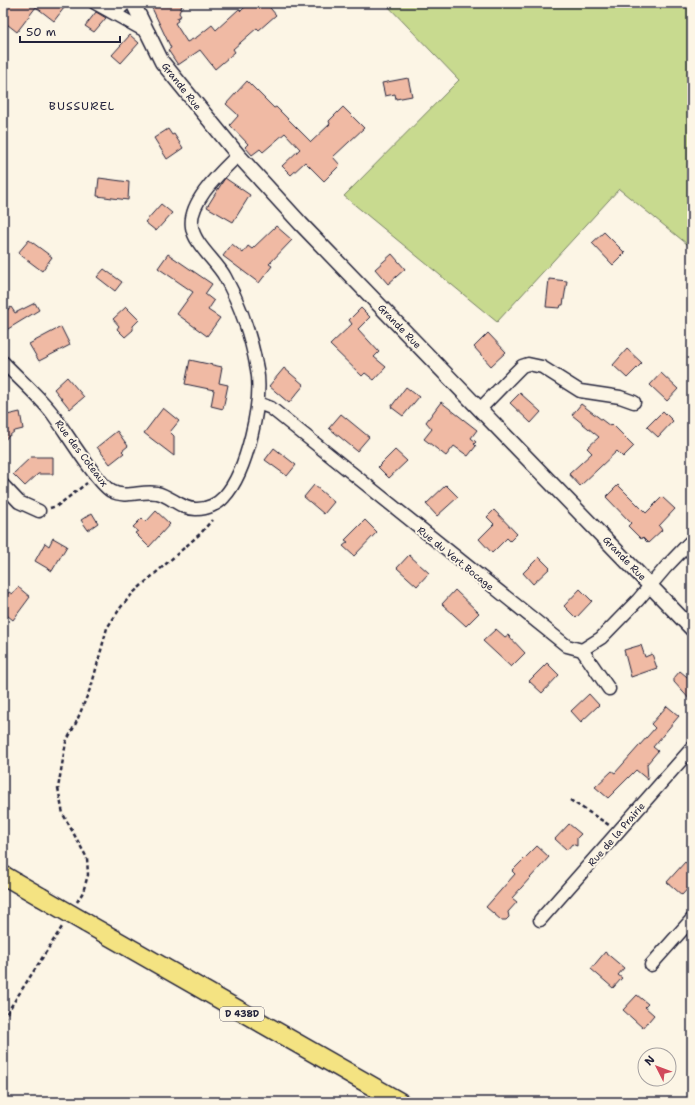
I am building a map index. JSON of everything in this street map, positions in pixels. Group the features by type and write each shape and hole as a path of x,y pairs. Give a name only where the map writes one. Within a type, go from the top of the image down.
{"main road":[{"name":"D 438D","path":"3,876 400,1102"}],"street":[{"path":"95,3 149,33"},
{"path":"111,12 118,10 126,3"},
{"name":"Grande Rue","path":"133,3 162,62 238,155 301,224 692,629"},
{"path":"224,498 232,486 243,460 253,428 258,403 257,371 249,334 240,307 224,275 202,245 192,228 192,211 204,193 238,155"},
{"name":"Rue des Coteaux","path":"3,362 51,411 96,476 110,490 122,495 155,493 164,495 178,504 197,509 213,505 224,498"},
{"path":"480,409 522,366 528,364 542,367 580,391 620,397 634,402"},
{"name":"Rue du Vert Bocage","path":"258,403 271,408 567,646 582,650"},
{"path":"3,485 19,502 39,511"},
{"path":"609,689 582,650 601,638 692,540"},
{"name":"Rue de la Prairie","path":"540,920 692,748"},
{"path":"651,965 692,919"}],"path":[{"path":"39,511 57,506 96,476"},
{"path":"75,905 83,892 88,875 87,858 63,814 58,788 66,742 76,723 92,684 107,628 121,607 133,593 201,533 225,503 224,498"},
{"path":"570,800 618,831"},
{"path":"3,1019 63,925"}],"green space":[{"path":"385,3 692,3 692,248 619,189 497,322 344,196 459,80"}],"building":[{"path":"8,3 57,3 64,8 54,21 36,7 17,32 3,21 3,10"},
{"path":"162,3 183,3 179,13 181,16 177,18 178,21 175,23 187,42 197,37 212,25 216,30 239,9 241,11 249,3 266,3 276,15 259,30 257,28 233,49 235,52 215,69 200,50 178,65 168,50 171,48 152,8"},
{"path":"96,12 106,18 94,32 85,26"},
{"path":"130,35 139,43 121,63 112,55"},
{"path":"408,78 412,96 396,99 395,94 385,96 382,83"},
{"path":"247,81 311,142 330,124 329,121 343,107 364,128 333,157 340,165 324,181 305,162 291,175 282,166 300,149 285,133 263,152 260,149 252,155 245,147 248,144 230,125 238,116 226,104"},
{"path":"168,129 172,135 174,134 183,148 167,159 154,138"},
{"path":"99,178 129,182 128,200 97,196"},
{"path":"225,178 250,195 233,222 207,207"},
{"path":"161,204 172,213 156,231 145,222"},
{"path":"276,226 292,240 269,264 272,266 259,283 223,256 232,244 243,253 248,246 252,249"},
{"path":"604,232 625,253 613,265 592,243"},
{"path":"29,240 52,257 42,271 18,253"},
{"path":"168,254 212,284 205,294 214,301 208,310 220,318 207,336 177,314 193,292 158,268"},
{"path":"392,254 405,269 388,284 375,269"},
{"path":"104,269 122,282 115,291 97,277"},
{"path":"549,279 567,281 563,305 561,305 560,308 546,307"},
{"path":"35,303 39,310 3,332 3,313 11,307 15,313"},
{"path":"126,307 139,320 133,326 133,330 125,337 117,329 119,326 113,319"},
{"path":"361,308 370,317 358,329 379,352 374,357 386,367 374,380 365,373 362,376 330,345 352,324 349,320"},
{"path":"61,327 70,345 39,361 29,344"},
{"path":"488,333 506,352 491,366 474,347"},
{"path":"627,349 642,363 627,378 613,365"},
{"path":"190,360 222,367 219,383 228,385 223,409 211,406 214,390 185,384"},
{"path":"284,368 304,385 289,403 269,386"},
{"path":"661,373 678,389 667,401 650,385"},
{"path":"67,377 84,397 70,409 54,389"},
{"path":"406,387 419,397 403,416 391,407"},
{"path":"520,393 541,412 531,423 510,403"},
{"path":"441,402 477,430 471,438 476,442 474,444 476,446 468,456 454,446 446,456 424,439 432,429 426,422"},
{"path":"581,404 610,426 612,424 634,446 623,457 617,451 580,486 569,474 592,453 587,448 599,437 572,415"},
{"path":"163,408 179,421 170,432 174,436 174,456 144,433"},
{"path":"663,411 673,421 658,437 647,427"},
{"path":"20,412 23,429 15,431 3,441 3,418 7,415"},
{"path":"341,414 369,437 357,451 329,428"},
{"path":"117,431 128,446 122,451 124,453 110,464 97,447"},
{"path":"274,448 296,465 287,476 265,460"},
{"path":"395,450 407,461 389,478 378,467"},
{"path":"31,457 53,457 53,474 38,474 25,486 13,474"},
{"path":"314,485 334,502 324,514 304,497"},
{"path":"446,485 458,497 437,516 426,504"},
{"path":"618,485 646,513 662,497 675,509 659,526 662,530 648,543 642,537 641,539 628,526 631,523 606,497"},
{"path":"494,510 517,534 510,541 507,538 492,553 479,539 494,524 487,517"},
{"path":"156,511 170,524 149,547 135,533 138,531 133,527 142,518 146,522"},
{"path":"92,513 98,523 88,530 81,520"},
{"path":"365,520 377,532 354,556 343,546 348,542 345,540"},
{"path":"53,538 67,546 52,571 35,561 45,543 49,546"},
{"path":"409,555 429,573 417,586 397,568"},
{"path":"539,557 550,568 533,584 523,573"},
{"path":"18,587 30,597 13,620 3,612 3,600 9,592 12,594"},
{"path":"580,589 592,601 576,618 564,606"},
{"path":"455,590 479,613 466,626 442,604"},
{"path":"496,629 505,637 508,635 525,653 511,667 483,641"},
{"path":"641,645 645,657 652,654 657,668 631,677 624,650"},
{"path":"547,663 559,675 542,693 529,681"},
{"path":"680,671 692,681 692,702 674,682 674,678"},
{"path":"589,694 599,705 581,722 571,711"},
{"path":"667,706 679,716 653,747 658,751 647,764 648,780 636,770 608,798 595,787 612,771 615,773 655,728 651,724"},
{"path":"569,824 581,834 577,838 577,846 572,844 567,850 555,839"},
{"path":"537,846 549,857 512,898 517,902 508,912 509,917 506,920 501,920 486,907 515,874 512,871"},
{"path":"685,862 692,868 692,884 682,895 667,882"},
{"path":"605,952 624,968 618,975 622,978 613,988 591,969"},
{"path":"637,995 648,1004 645,1007 654,1015 643,1028 623,1010"}],"district":[{"name":"BUSSUREL","path":"82,106"}]}
